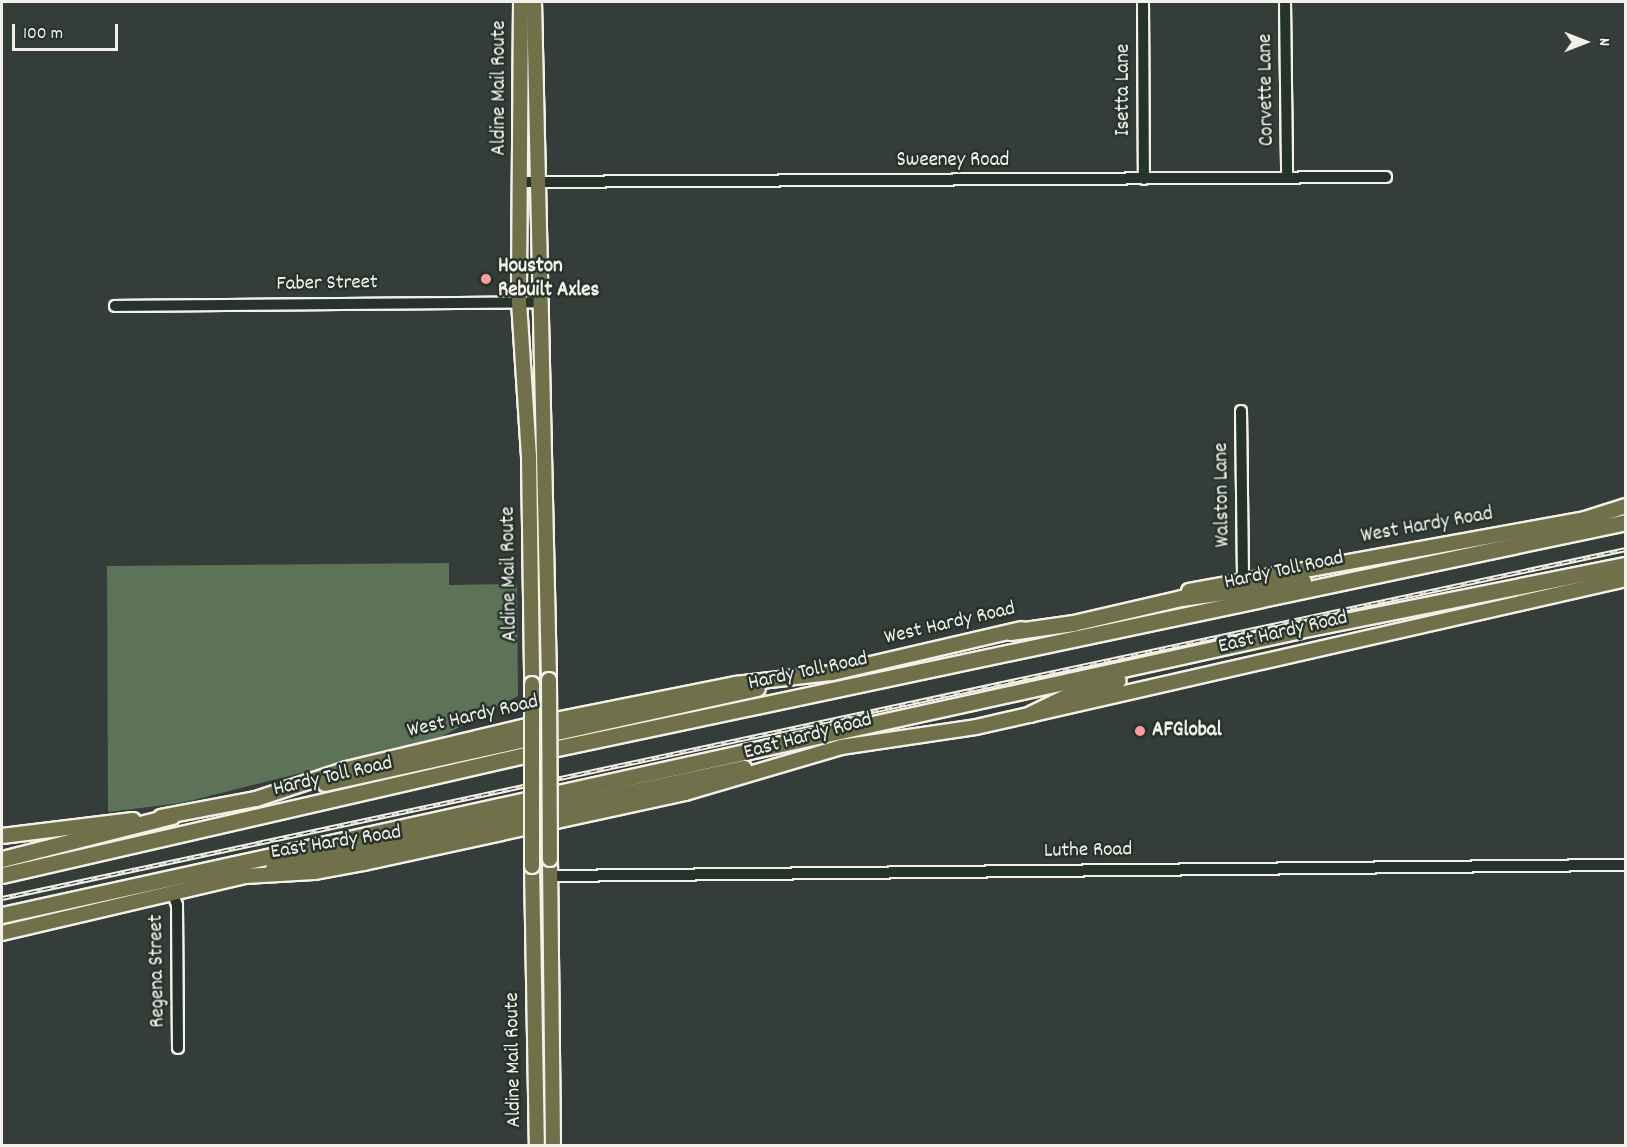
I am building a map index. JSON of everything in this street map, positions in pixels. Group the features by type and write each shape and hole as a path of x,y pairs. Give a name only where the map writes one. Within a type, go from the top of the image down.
{"highway":[{"name":"Hardy Toll Road","path":"2,875 529,754 1626,522"},
{"path":"1030,714 1077,691 1132,676 1626,565"},
{"path":"1010,632 1283,582 1345,580"},
{"path":"2,915 1300,630 1489,594"},
{"path":"2,859 172,816"}],"main road":[{"name":"Aldine Mail Route","path":"528,7 537,131 539,302 545,419 553,1142"},
{"name":"Aldine Mail Route","path":"528,7 521,132 519,302 526,421 530,570 537,1142"},
{"path":"521,132 537,131"},
{"path":"526,421 545,419"},
{"name":"West Hardy Road","path":"2,836 172,816 256,799 347,769 530,725 735,684 832,673 1243,579 1586,519 1626,506"},
{"path":"530,570 548,566"},
{"name":"East Hardy Road","path":"2,933 245,876 314,872 364,863 685,793 841,747 976,727 1626,579"},
{"path":"256,799 549,733 832,673"},
{"path":"245,876 549,808 841,747"},
{"path":"534,1009 552,1008"},
{"path":"537,1142 553,1142"}],"street":[{"name":"Isetta Lane","path":"1143,2 1144,179"},
{"name":"Corvette Lane","path":"1285,2 1287,178"},
{"name":"Sweeney Road","path":"520,182 538,180 1386,177"},
{"name":"Faber Street","path":"115,306 539,302"},
{"name":"Walston Lane","path":"1242,411 1243,579"},
{"name":"Luthe Road","path":"550,876 1626,865"},
{"name":"Regena Street","path":"173,894 177,904 178,1048"}],"green space":[{"path":"449,563 449,585 517,584 518,696 437,739 181,803 108,812 107,566"}],"railway":[{"path":"2,898 1626,549"}],"place":[{"name":"Houston Rebuilt Axles","path":"486,279"},
{"name":"AFGlobal","path":"1140,731"}]}
